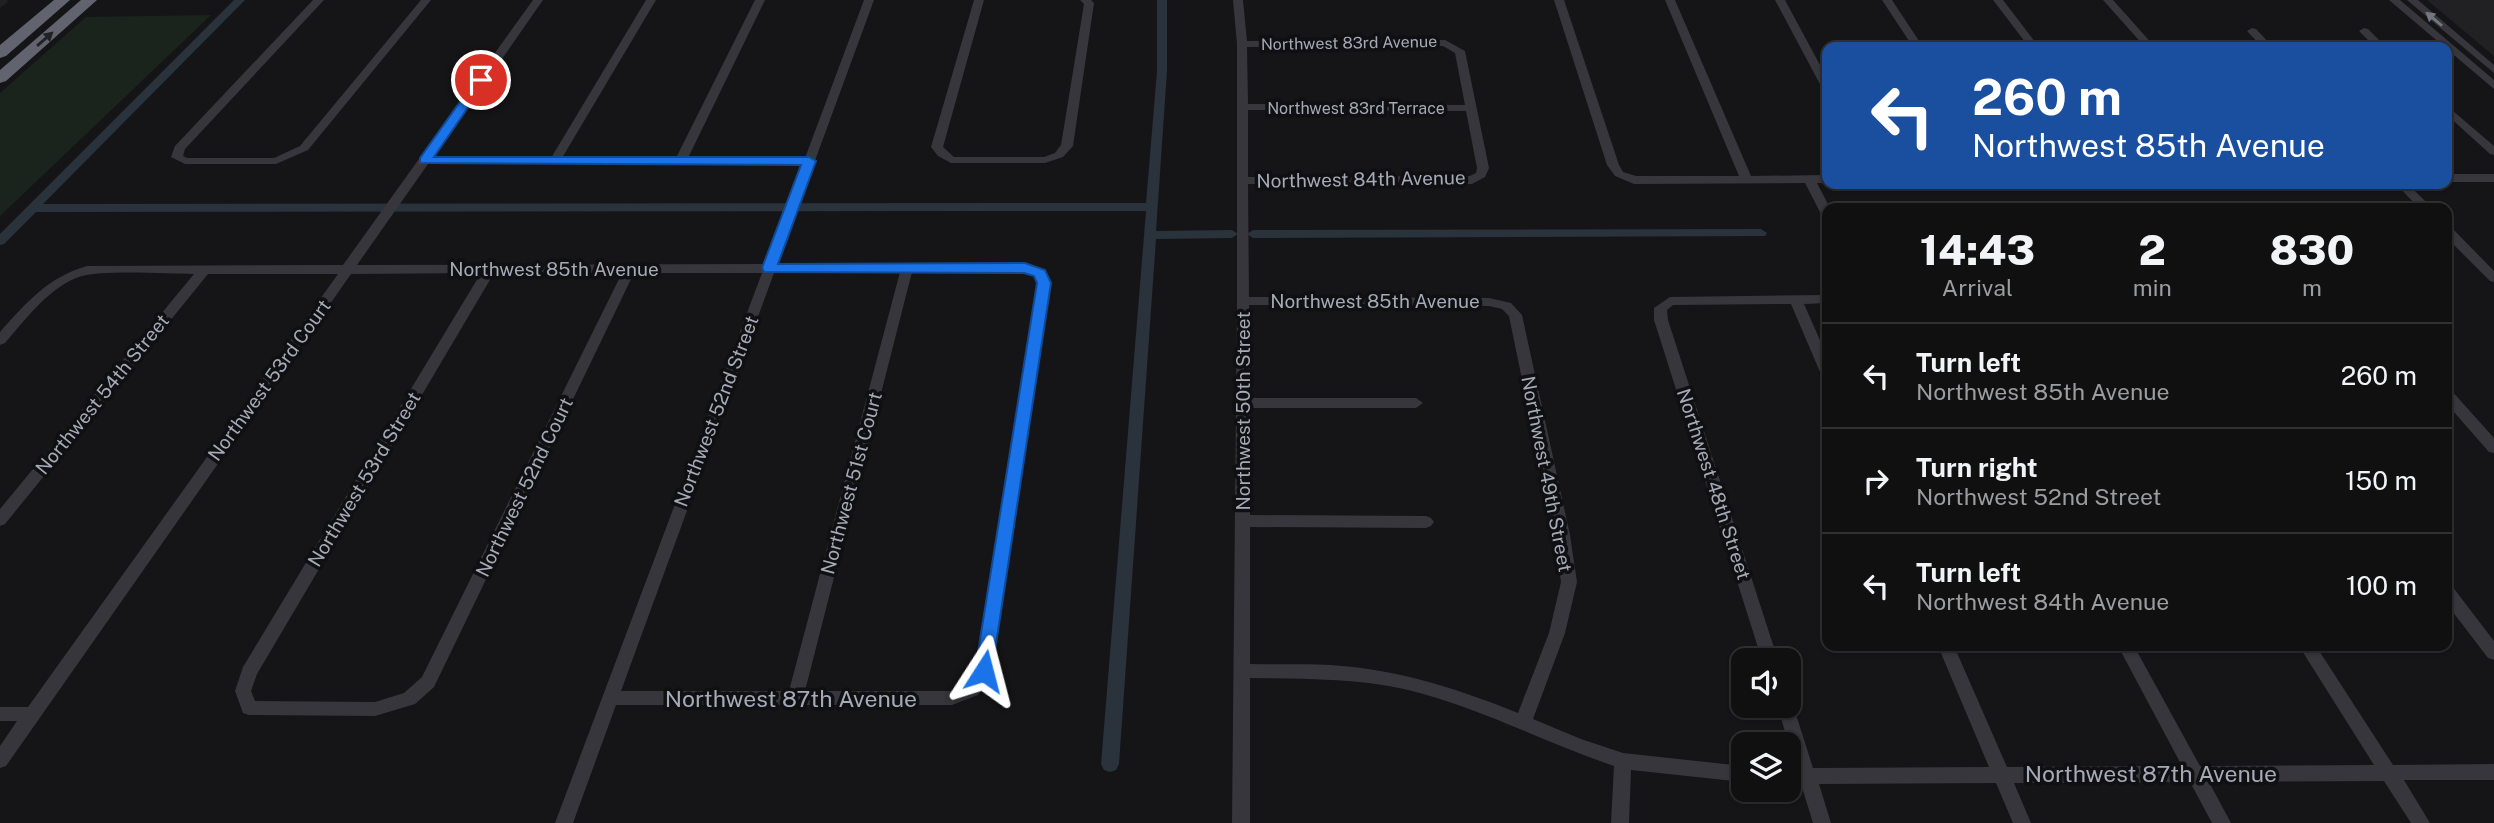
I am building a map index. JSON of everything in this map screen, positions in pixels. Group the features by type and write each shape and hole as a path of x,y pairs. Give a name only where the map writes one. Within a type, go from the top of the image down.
{"highway":[{"path":"0,53 63,0"},
{"path":"0,78 90,0"}],"street":[{"path":"319,0 180,148 177,157 185,160 275,161 304,148 426,0"},
{"name":"Northwest 53rd Court","path":"0,760 538,0"},
{"path":"555,160 651,0"},
{"path":"681,160 760,0"},
{"name":"Northwest 52nd Street","path":"564,823 869,0"},
{"path":"979,0 937,146 942,154 951,160 1045,160 1059,155 1067,146 1089,3 1085,0"},
{"name":"Northwest 50th Street","path":"1238,0 1242,44 1243,301 1241,823"},
{"path":"1559,0 1613,165 1619,174 1634,180 1822,179"},
{"path":"1670,0 1746,179"},
{"path":"1780,0 1822,79"},
{"path":"1887,0 1915,42"},
{"path":"1998,0 2030,42"},
{"path":"2108,0 2146,42"},
{"path":"2394,0 2443,42"},
{"path":"2412,0 2494,70"},
{"path":"2252,31 2263,42"},
{"path":"2364,31 2376,42"},
{"name":"Northwest 83rd Avenue","path":"1242,44 1445,43 1460,51 1470,108"},
{"path":"2452,50 2494,86"},
{"name":"Northwest 83rd Terrace","path":"1242,107 1470,108"},
{"name":"Northwest 84th Avenue","path":"1241,181 1472,180 1481,175 1483,168 1470,108"},
{"path":"2452,114 2494,152"},
{"path":"425,160 809,161"},
{"path":"2452,178 2494,178"},
{"path":"1809,179 1822,205"},
{"path":"2407,189 2421,203"},
{"path":"2452,235 2494,278"},
{"name":"Northwest 85th Avenue","path":"0,340 51,286 68,275 87,270 1025,268 1040,273 1044,283 984,671 972,690"},
{"name":"Northwest 54th Street","path":"0,520 205,269"},
{"name":"Northwest 53rd Street","path":"409,699 375,709 249,708 243,691 249,671 490,269"},
{"name":"Northwest 52nd Court","path":"409,699 428,682 630,269"},
{"name":"Northwest 51st Court","path":"794,698 907,269"},
{"path":"1822,299 1796,300 1822,360"},
{"name":"Northwest 48th Street","path":"1766,648 1661,320 1660,308 1670,302 1796,300"},
{"name":"Northwest 85th Avenue","path":"1243,301 1489,302 1506,306"},
{"name":"Northwest 49th Street","path":"1506,306 1514,315 1562,535 1569,582 1558,633 1523,722"},
{"path":"2452,400 2494,448"},
{"path":"1242,403 1416,403"},
{"path":"1243,521 1426,522"},
{"path":"2452,599 2494,653"},
{"path":"1948,651 2022,823"},
{"path":"2129,651 2222,823"},
{"path":"2310,651 2421,823"},
{"path":"1243,671 1341,673 1403,682 1473,702 1578,746 1623,761 1731,773"},
{"name":"Northwest 87th Avenue","path":"609,698 952,698 972,690"},
{"path":"0,714 33,714"},
{"path":"1789,718 1822,823"},
{"path":"1620,823 1623,761"},
{"name":"Northwest 87th Avenue","path":"1801,777 2494,772"}],"shaded area":[{"path":"2427,0 2494,0 2494,56"},
{"path":"211,15 0,216 0,93 86,17"}],"waterway":[{"path":"0,241 240,0"},
{"path":"1152,207 1162,71 1162,0"},
{"path":"33,208 1152,207"},
{"path":"1110,764 1152,207"},
{"path":"1253,234 1761,233"},
{"path":"1150,235 1232,234"}],"route":[{"path":"481,80 425,160 809,161 769,268 1025,268 1040,273 1044,283 984,671"}]}
